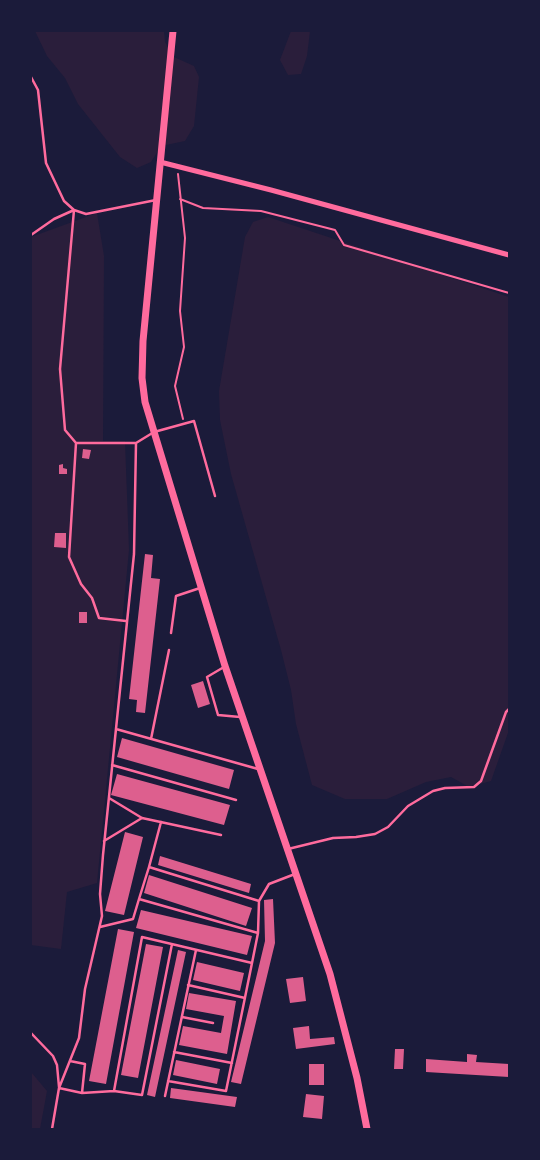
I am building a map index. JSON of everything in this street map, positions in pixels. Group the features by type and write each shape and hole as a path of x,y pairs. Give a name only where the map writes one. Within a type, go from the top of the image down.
{"street":[{"path":"173,33 143,341 142,378 145,402 225,666 330,974 345,1026 367,1129"},
{"path":"160,162 300,197 509,255"}],"lane":[{"path":"31,77 38,90 46,162 64,201 74,210 86,214 157,200"},
{"path":"31,235 54,219 74,210"},
{"path":"74,210 60,369 65,430 76,443 69,557 81,584 92,598 99,618 127,621"},
{"path":"76,443 136,443 154,432 194,421 215,496"},
{"path":"52,1129 60,1088 78,1038 85,989 102,916 100,894 104,840 134,554 136,443"},
{"path":"170,632 176,596 201,588"},
{"path":"151,739 169,650"},
{"path":"225,666 206,677 218,715 243,717"},
{"path":"287,849 325,839 375,834 388,827 408,806 433,791 445,788 474,787 481,780 506,712 509,709"},
{"path":"116,729 259,769"},
{"path":"112,765 236,800"},
{"path":"108,798 142,818 221,835"},
{"path":"104,840 142,818"},
{"path":"100,927 133,919 161,822"},
{"path":"149,867 259,902"},
{"path":"168,1081 226,1091 258,933 259,902 269,884 295,873"},
{"path":"139,899 258,933"},
{"path":"114,1091 142,937 252,963"},
{"path":"60,1088 82,1093 114,1091 142,1095 172,944"},
{"path":"165,1096 196,950"},
{"path":"188,985 245,998"},
{"path":"182,1017 213,1023"},
{"path":"31,1033 53,1056 57,1065 60,1088"},
{"path":"174,1052 232,1063"},
{"path":"70,1061 85,1064 82,1093"}],"path":[{"path":"178,167 180,199 186,238 180,311 184,347 175,386 184,424"},
{"path":"180,199 203,208 261,211 335,230 344,245 509,293"}],"shaded area":[{"path":"35,31 164,31 165,42 174,57 194,66 199,77 194,126 185,141 161,146 151,162 137,168 120,157 78,104 65,78 47,56"},
{"path":"291,31 310,31 307,56 301,74 288,75 280,60"},
{"path":"97,213 104,256 103,441 125,441 129,550 97,883 67,892 61,949 31,945 31,237"},
{"path":"268,217 509,297 509,730 491,781 469,787 451,777 426,782 387,799 345,799 312,785 296,724 291,690 281,650 231,474 220,420 219,391 245,237 253,222"},
{"path":"31,1072 47,1091 40,1129 31,1129"}],"building":[{"path":"83,449 91,450 89,459 82,458"},
{"path":"63,464 63,468 67,469 67,474 59,474 59,465"},
{"path":"55,533 66,533 66,548 54,547"},
{"path":"145,554 153,555 151,578 160,579 145,713 136,712 137,700 129,699"},
{"path":"79,612 87,612 87,623 79,623"},
{"path":"203,681 210,704 198,708 191,685"},
{"path":"122,738 234,770 229,789 117,757"},
{"path":"117,774 230,805 224,825 111,795"},
{"path":"125,832 143,837 124,915 105,911"},
{"path":"160,856 251,884 249,893 158,865"},
{"path":"149,875 252,908 246,926 144,893"},
{"path":"273,899 275,943 241,1084 231,1082 265,941 264,900"},
{"path":"141,910 252,936 247,955 136,928"},
{"path":"118,929 134,932 106,1084 89,1081"},
{"path":"146,944 163,947 138,1078 121,1075"},
{"path":"178,950 186,952 155,1097 147,1095"},
{"path":"197,962 244,973 240,991 193,980"},
{"path":"303,977 306,1001 290,1003 286,979"},
{"path":"189,993 236,1001 227,1054 179,1045 183,1026 221,1033 224,1016 186,1009"},
{"path":"309,1026 310,1039 334,1037 335,1044 296,1049 293,1028"},
{"path":"395,1049 404,1049 403,1069 394,1069"},
{"path":"467,1054 477,1055 476,1062 509,1064 509,1077 426,1072 426,1059 467,1062"},
{"path":"176,1060 220,1069 217,1084 173,1075"},
{"path":"309,1064 324,1064 324,1085 309,1085"},
{"path":"171,1088 237,1097 235,1107 170,1098"},
{"path":"306,1094 324,1096 322,1119 303,1117"}]}
